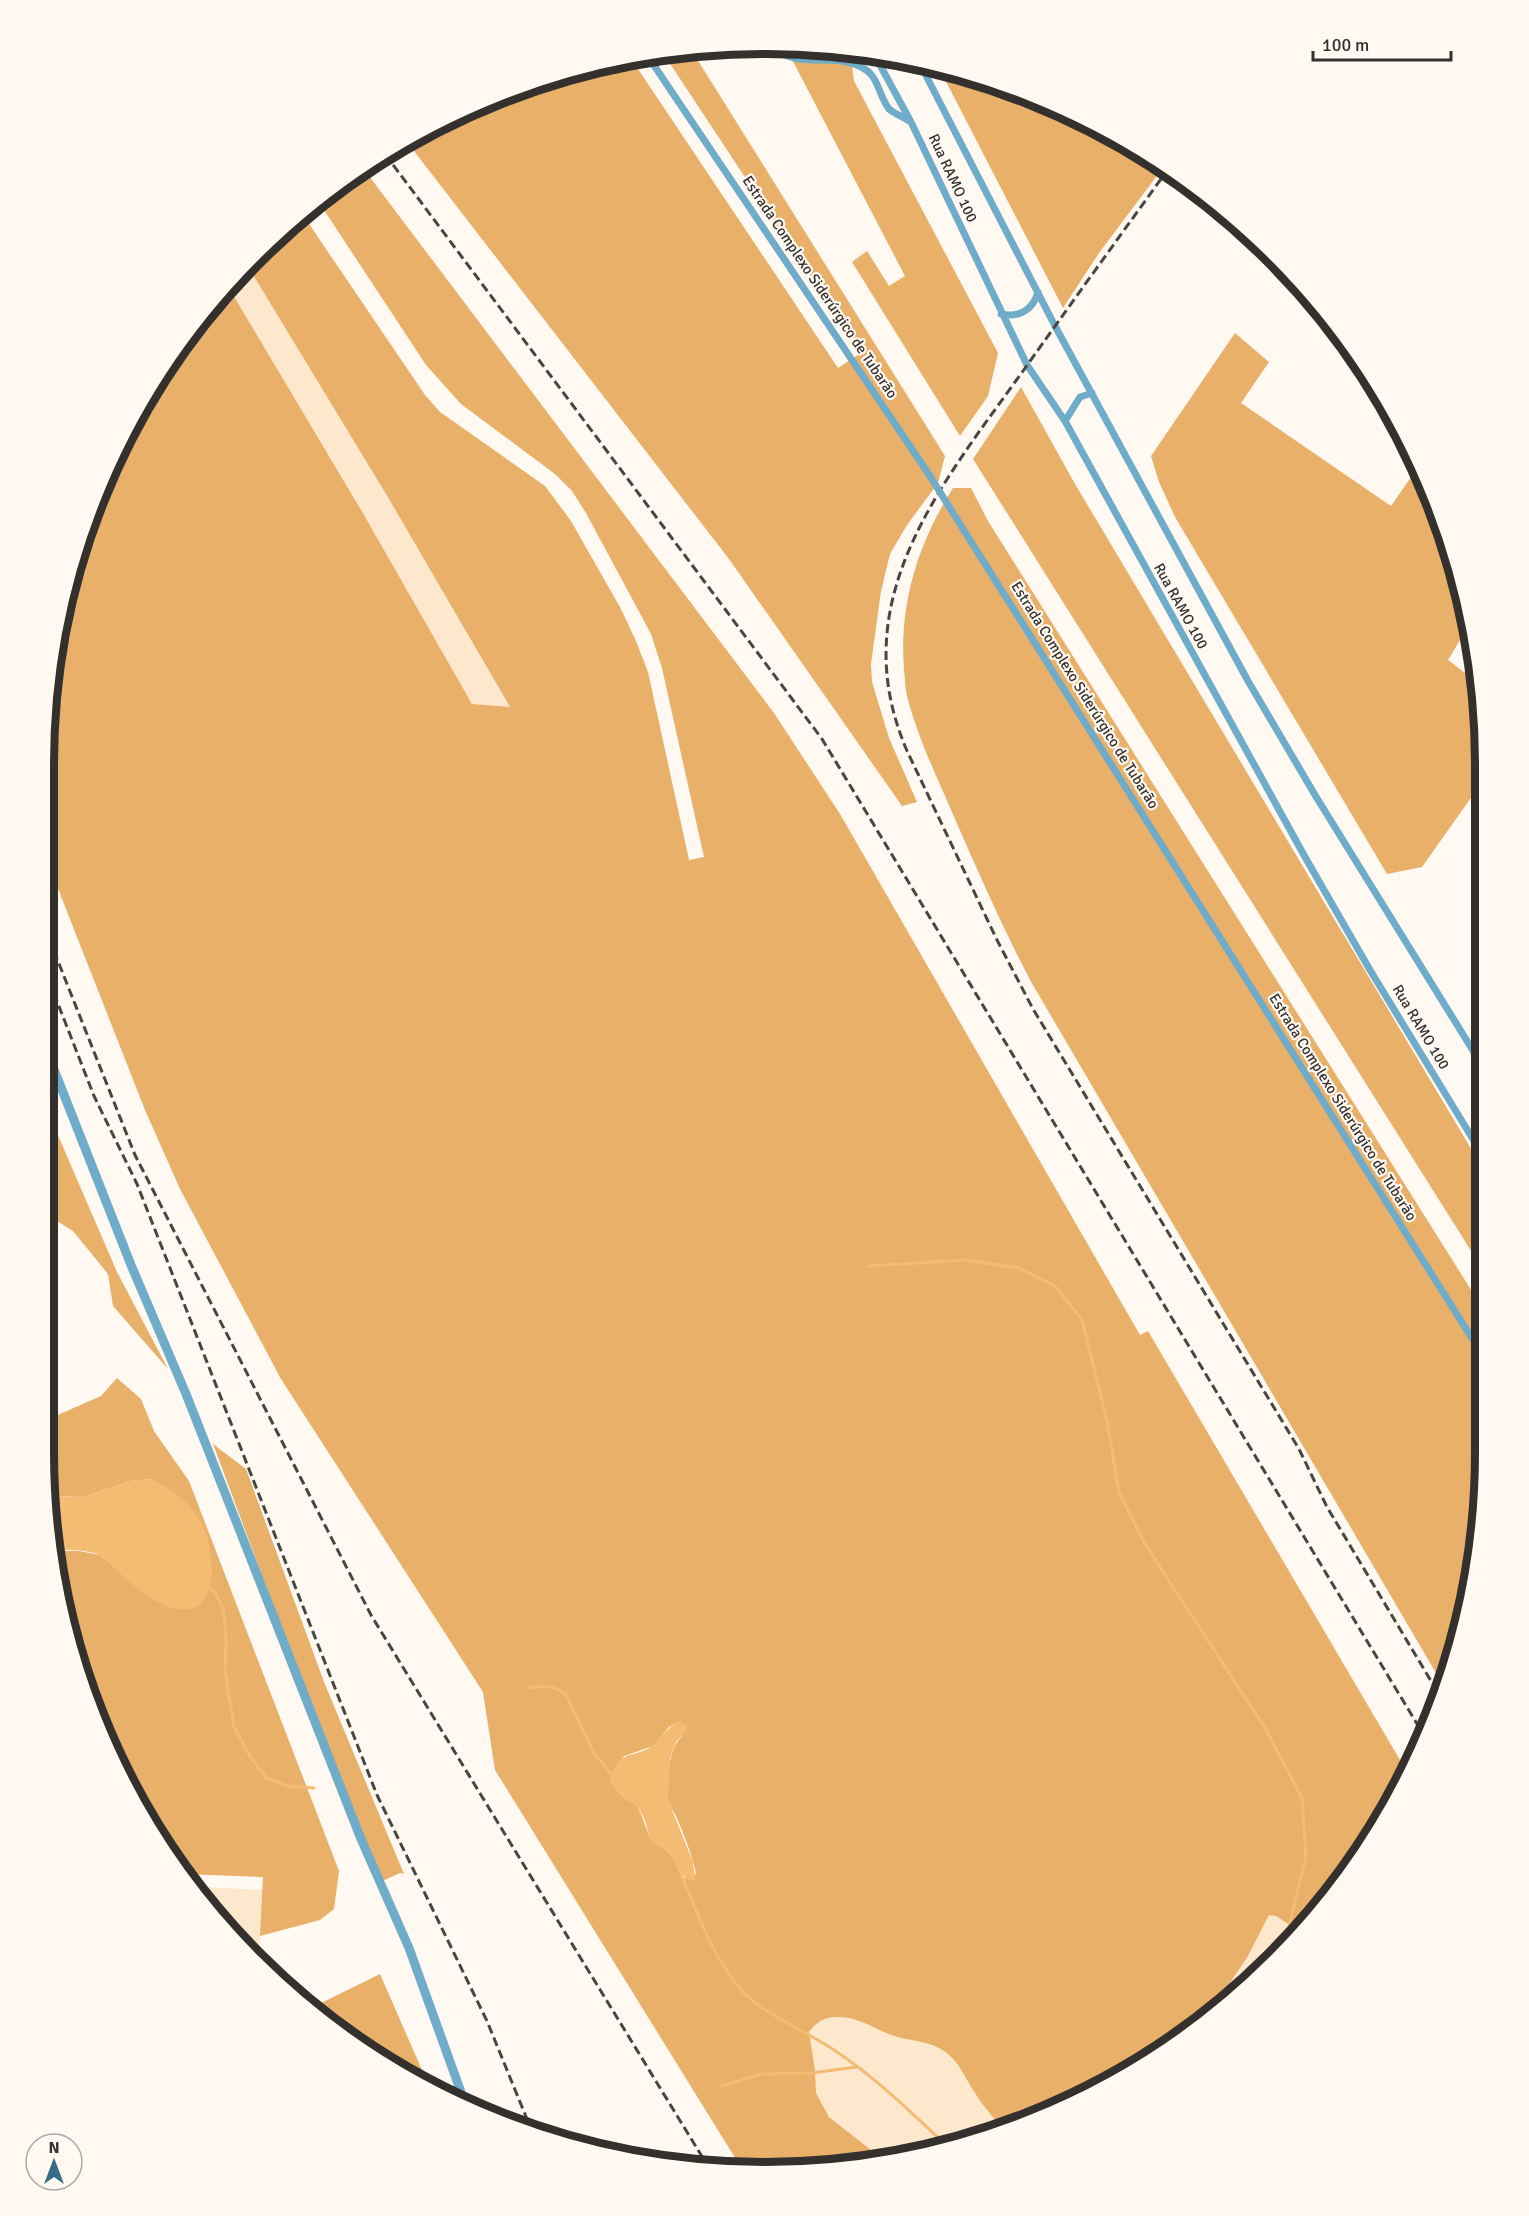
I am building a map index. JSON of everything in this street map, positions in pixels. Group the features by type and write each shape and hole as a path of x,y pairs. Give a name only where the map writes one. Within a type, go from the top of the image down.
{"street":[{"path":"781,55 790,59 860,66 875,80 891,110 911,122"},
{"name":"Estrada Complexo Siderúrgico de Tubarão","path":"653,63 930,476 1475,1343"},
{"name":"Rua RAMO 100","path":"879,64 911,122 1027,365 1065,422 1370,970 1475,1143"},
{"name":"Rua RAMO 100","path":"925,73 1183,565 1253,691 1475,1054"},
{"path":"1001,314 1014,315 1025,312 1034,303 1038,292"},
{"path":"1065,422 1080,397 1092,393"},
{"path":"54,1069 131,1265 186,1394 357,1829 409,1948 462,2094"}],"shaded area":[{"path":"790,55 851,59 854,81 998,353 988,396 960,436 852,262 867,251 889,286 905,276"},
{"path":"696,58 945,456 938,483 907,525 890,554 881,591 871,664 872,682 889,738 917,802 902,806 729,559 411,148 450,127 536,92 581,78 636,66 838,368 861,353 668,61"},
{"path":"944,77 993,92 1079,127 1158,174 1099,253 1063,308"},
{"path":"369,176 774,713 840,814 1140,1335 1148,1331 1403,1765 1380,1807 1328,1884 1293,1927 1276,1916 1269,1915 1248,1956 1223,1994 1159,2042 1120,2067 1079,2089 997,2122 957,2063 944,2051 924,2043 897,2037 855,2020 830,2017 819,2022 809,2032 816,2093 829,2117 875,2153 811,2160 737,2161 495,1770 483,1692 281,1379 180,1189 145,1110 54,878 56,718 60,672 78,581 108,493 149,409 201,332 232,294 364,515 472,704 510,707 389,499 252,273 307,221 425,395 440,412 545,486 571,521 621,609 636,641 648,672 689,860 704,857 662,668 651,634 586,513 572,491 555,474 461,404 426,365 323,208","holes":["679,1722 682,1736 671,1756 667,1792 669,1803 685,1837 696,1874 684,1878 672,1856 651,1839 636,1804 620,1794 610,1778 624,1756 653,1746 669,1727"]},
{"path":"252,273 389,499 510,708 472,704 364,515 232,294"},
{"path":"1235,333 1269,362 1241,403 1391,506 1413,474 1437,536 1451,581 1461,626 1463,636 1448,660 1469,676 1475,764 1475,792 1422,867 1387,874 1175,517 1159,482 1151,456"},
{"path":"1021,387 1075,484 1475,1155 1475,1257 973,459"},
{"path":"953,488 971,488 988,521 1475,1296 1475,1451 1469,1544 1451,1635 1438,1677 1030,980 991,901 929,759 906,693 903,645 913,575 930,530"},
{"path":"54,1126 117,1272 168,1369 113,1306 108,1274 73,1231 54,1219"},
{"path":"117,1378 141,1399 154,1431 189,1481 339,1871 334,1909 320,1920 260,1936 263,1877 194,1874 149,1807 108,1723 78,1635 61,1551 79,1551 100,1555 137,1587 171,1608 152,1479 131,1481 83,1497 56,1496 54,1417 101,1396"},
{"path":"213,1444 246,1469 324,1682 404,1874 400,1873 380,1882 313,1712"},
{"path":"152,1479 175,1493 200,1521 209,1545 212,1579 204,1599 194,1608 184,1610 173,1608 151,1598 97,1554 77,1550 61,1551 56,1496 83,1497 131,1481"},
{"path":"679,1721 687,1725 686,1731 676,1742 670,1758 668,1800 693,1862 695,1879 689,1881 671,1854 652,1841 636,1804 620,1794 610,1778 619,1761 648,1749"},
{"path":"206,1887 263,1890 259,1951 230,1920 206,1890"},
{"path":"1269,1915 1276,1916 1293,1927 1225,1992 1248,1956"},
{"path":"380,1974 424,2075 370,2042 319,2004"},
{"path":"830,2018 858,2020 896,2037 921,2042 947,2052 959,2065 975,2094 997,2122 948,2138 875,2153 829,2117 816,2093 809,2032 822,2020"}],"waterway":[{"path":"868,1266 966,1260 1019,1268 1055,1286 1082,1320 1107,1421 1119,1492 1145,1544 1265,1728 1302,1798 1306,1857 1288,1932"},
{"path":"207,1584 216,1594 224,1611 225,1671 234,1727 251,1758 267,1778 287,1786 314,1788"},
{"path":"528,1688 553,1687 566,1695 594,1753 613,1776"},
{"path":"673,1855 711,1943 741,1990 760,2006 824,2043 864,2071 940,2140"},
{"path":"722,2086 761,2074 812,2073 856,2067"}],"railway":[{"path":"390,161 822,739 1419,1727"},
{"path":"1163,177 964,453 935,499 911,545 894,594 886,644 890,697 908,753 997,940 1033,1009 1299,1449 1327,1507 1434,1687"},
{"path":"1475,914 1475,948"},
{"path":"54,951 135,1155 371,1615 703,2159"},
{"path":"54,994 94,1096 137,1184 377,1795 487,2021 528,2121"}]}
